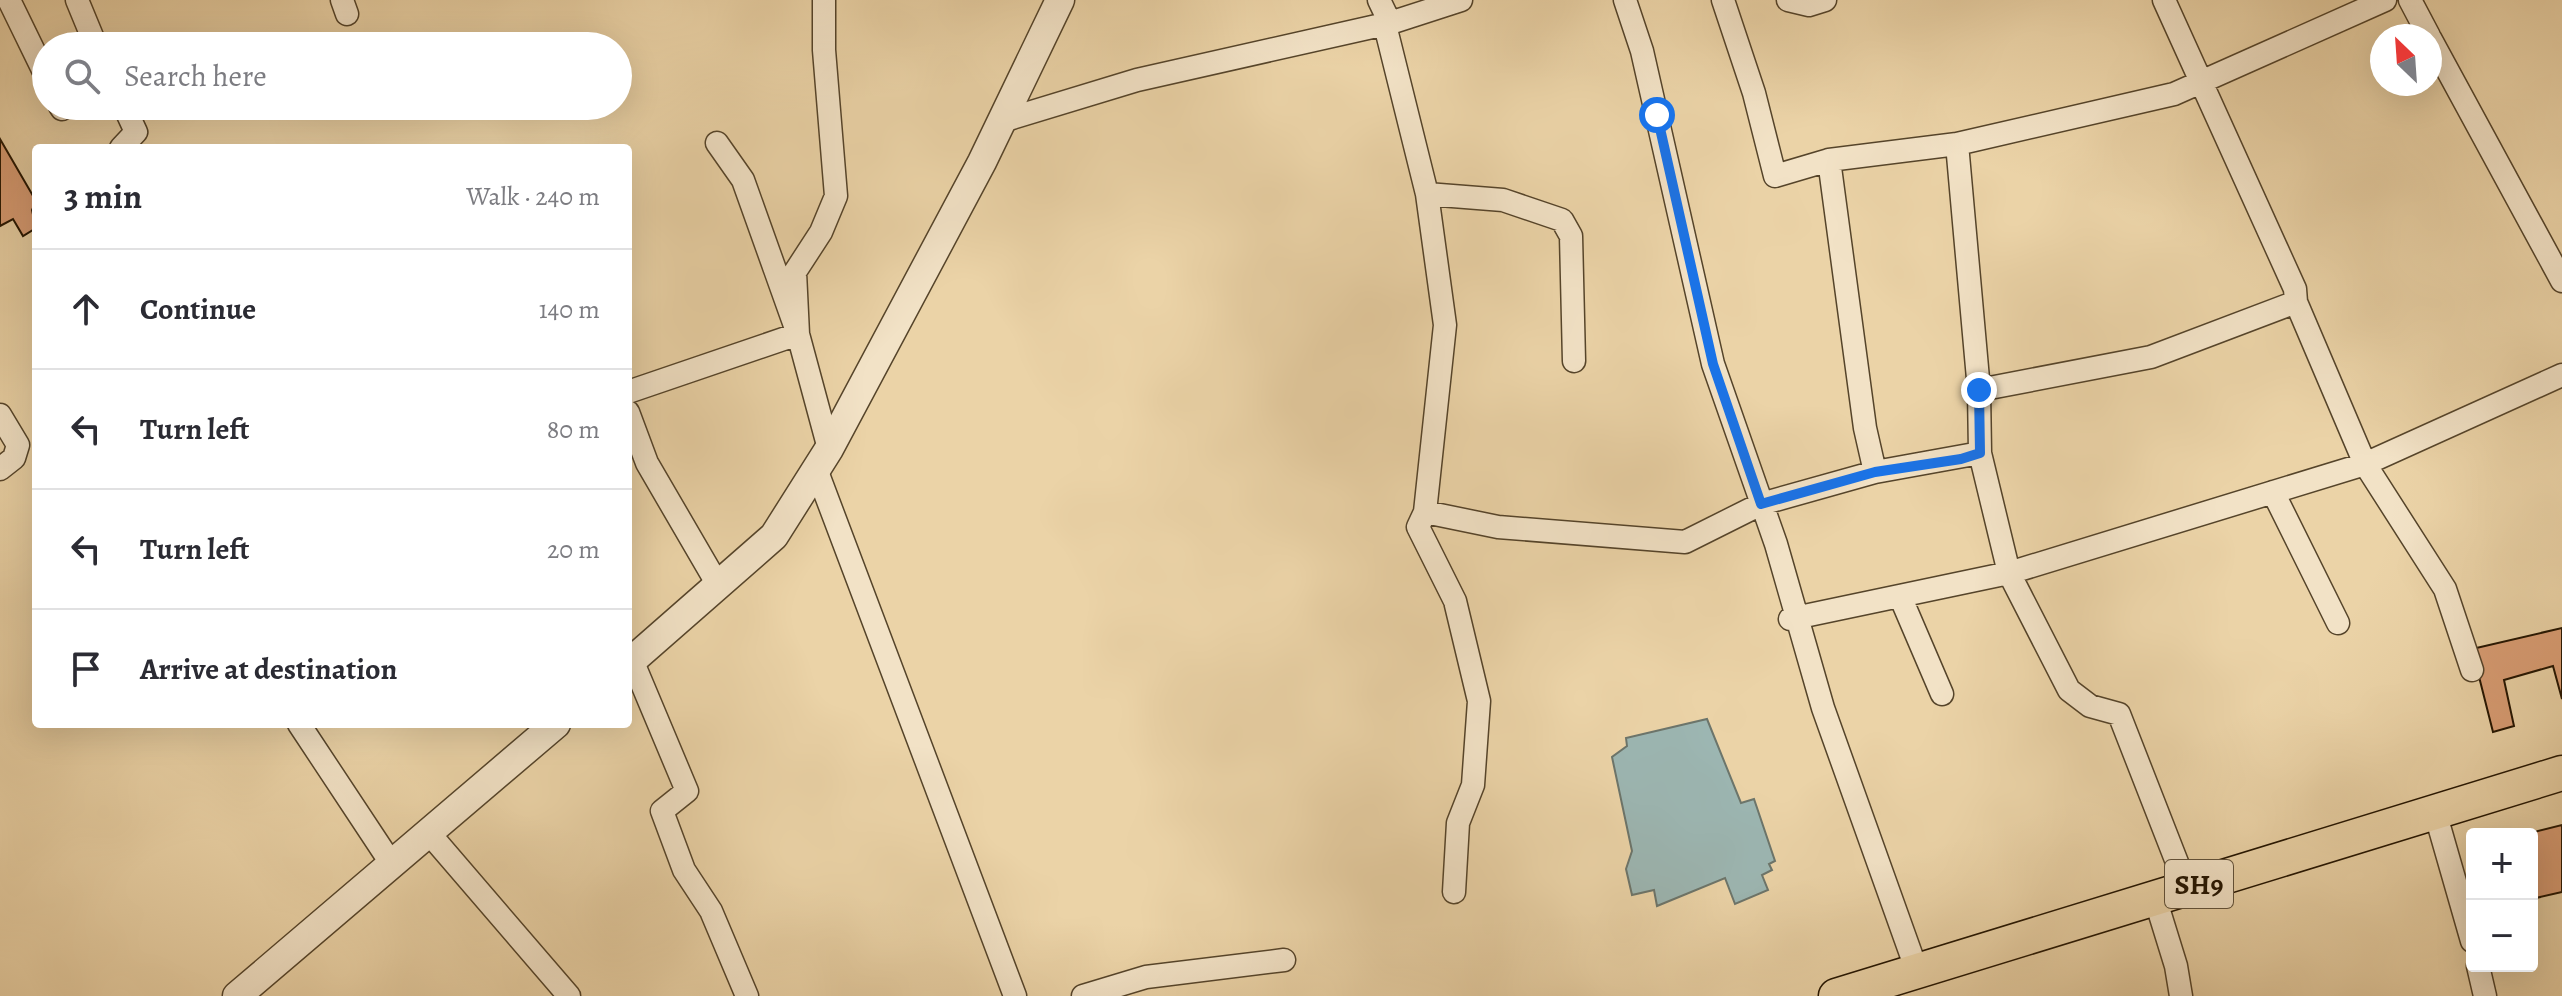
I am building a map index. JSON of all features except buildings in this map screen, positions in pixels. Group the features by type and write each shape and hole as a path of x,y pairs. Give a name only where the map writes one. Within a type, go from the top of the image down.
{"main road":[{"name":"SH9","path":"1836,996 2562,773"}],"street":[{"path":"9,0 32,47"},
{"path":"77,0 90,32"},
{"path":"824,0 824,50 836,196 821,232 795,272 798,334 822,459 1015,996"},
{"path":"632,660 774,536 822,459 1002,121 1060,0"},
{"path":"1379,0 1427,194 1445,325 1425,512 1418,527 1455,601 1479,701 1473,785 1458,823 1454,892"},
{"path":"1002,121 1137,80 1387,24 1461,0"},
{"path":"1625,0 1648,77 1713,364 1761,504 1823,708 1917,971"},
{"path":"1723,0 1754,93 1775,176 1829,160 1957,144 2174,94 2385,0"},
{"path":"1788,0 1809,5 1825,0"},
{"path":"2164,0 2199,84 2295,289 2296,302 2365,464 2445,589 2472,670"},
{"path":"2410,0 2423,24"},
{"path":"2442,59 2562,281"},
{"path":"125,144 136,132 130,120"},
{"path":"717,143 743,180 798,334"},
{"path":"1957,144 1979,390 1980,453 2009,573 2069,690 2090,706 2119,714 2171,893 2181,996"},
{"path":"1829,160 1865,428 1875,472"},
{"path":"1427,194 1503,200 1562,220 1571,236 1574,361"},
{"path":"1979,390 2151,357 2296,302"},
{"path":"632,391 798,334"},
{"path":"1794,618 2009,573 2365,464 2562,375"},
{"path":"0,415 18,445 14,458 0,469"},
{"path":"632,423 647,463 718,585"},
{"path":"1425,512 1498,527 1685,542 1761,504 1875,472 1961,459 1980,453"},
{"path":"2273,492 2338,623"},
{"path":"1900,596 1942,694"},
{"path":"632,667 687,791 662,811 684,870 711,911 747,996"},
{"path":"302,728 391,863"},
{"path":"237,996 551,728"},
{"path":"2435,812 2466,920"},
{"path":"428,832 569,996"},
{"path":"1083,996 1146,977 1284,960"},
{"path":"2479,972 2485,996"}],"water":[{"path":"1707,719 1741,803 1754,799 1775,861 1769,864 1772,870 1762,875 1768,890 1735,904 1725,878 1657,906 1654,890 1632,895 1626,869 1632,851 1612,757 1627,746 1626,738"}],"route":[{"path":"1657,115 1713,364 1735,420 1761,504 1875,472 1961,459 1980,453 1979,390"}]}
